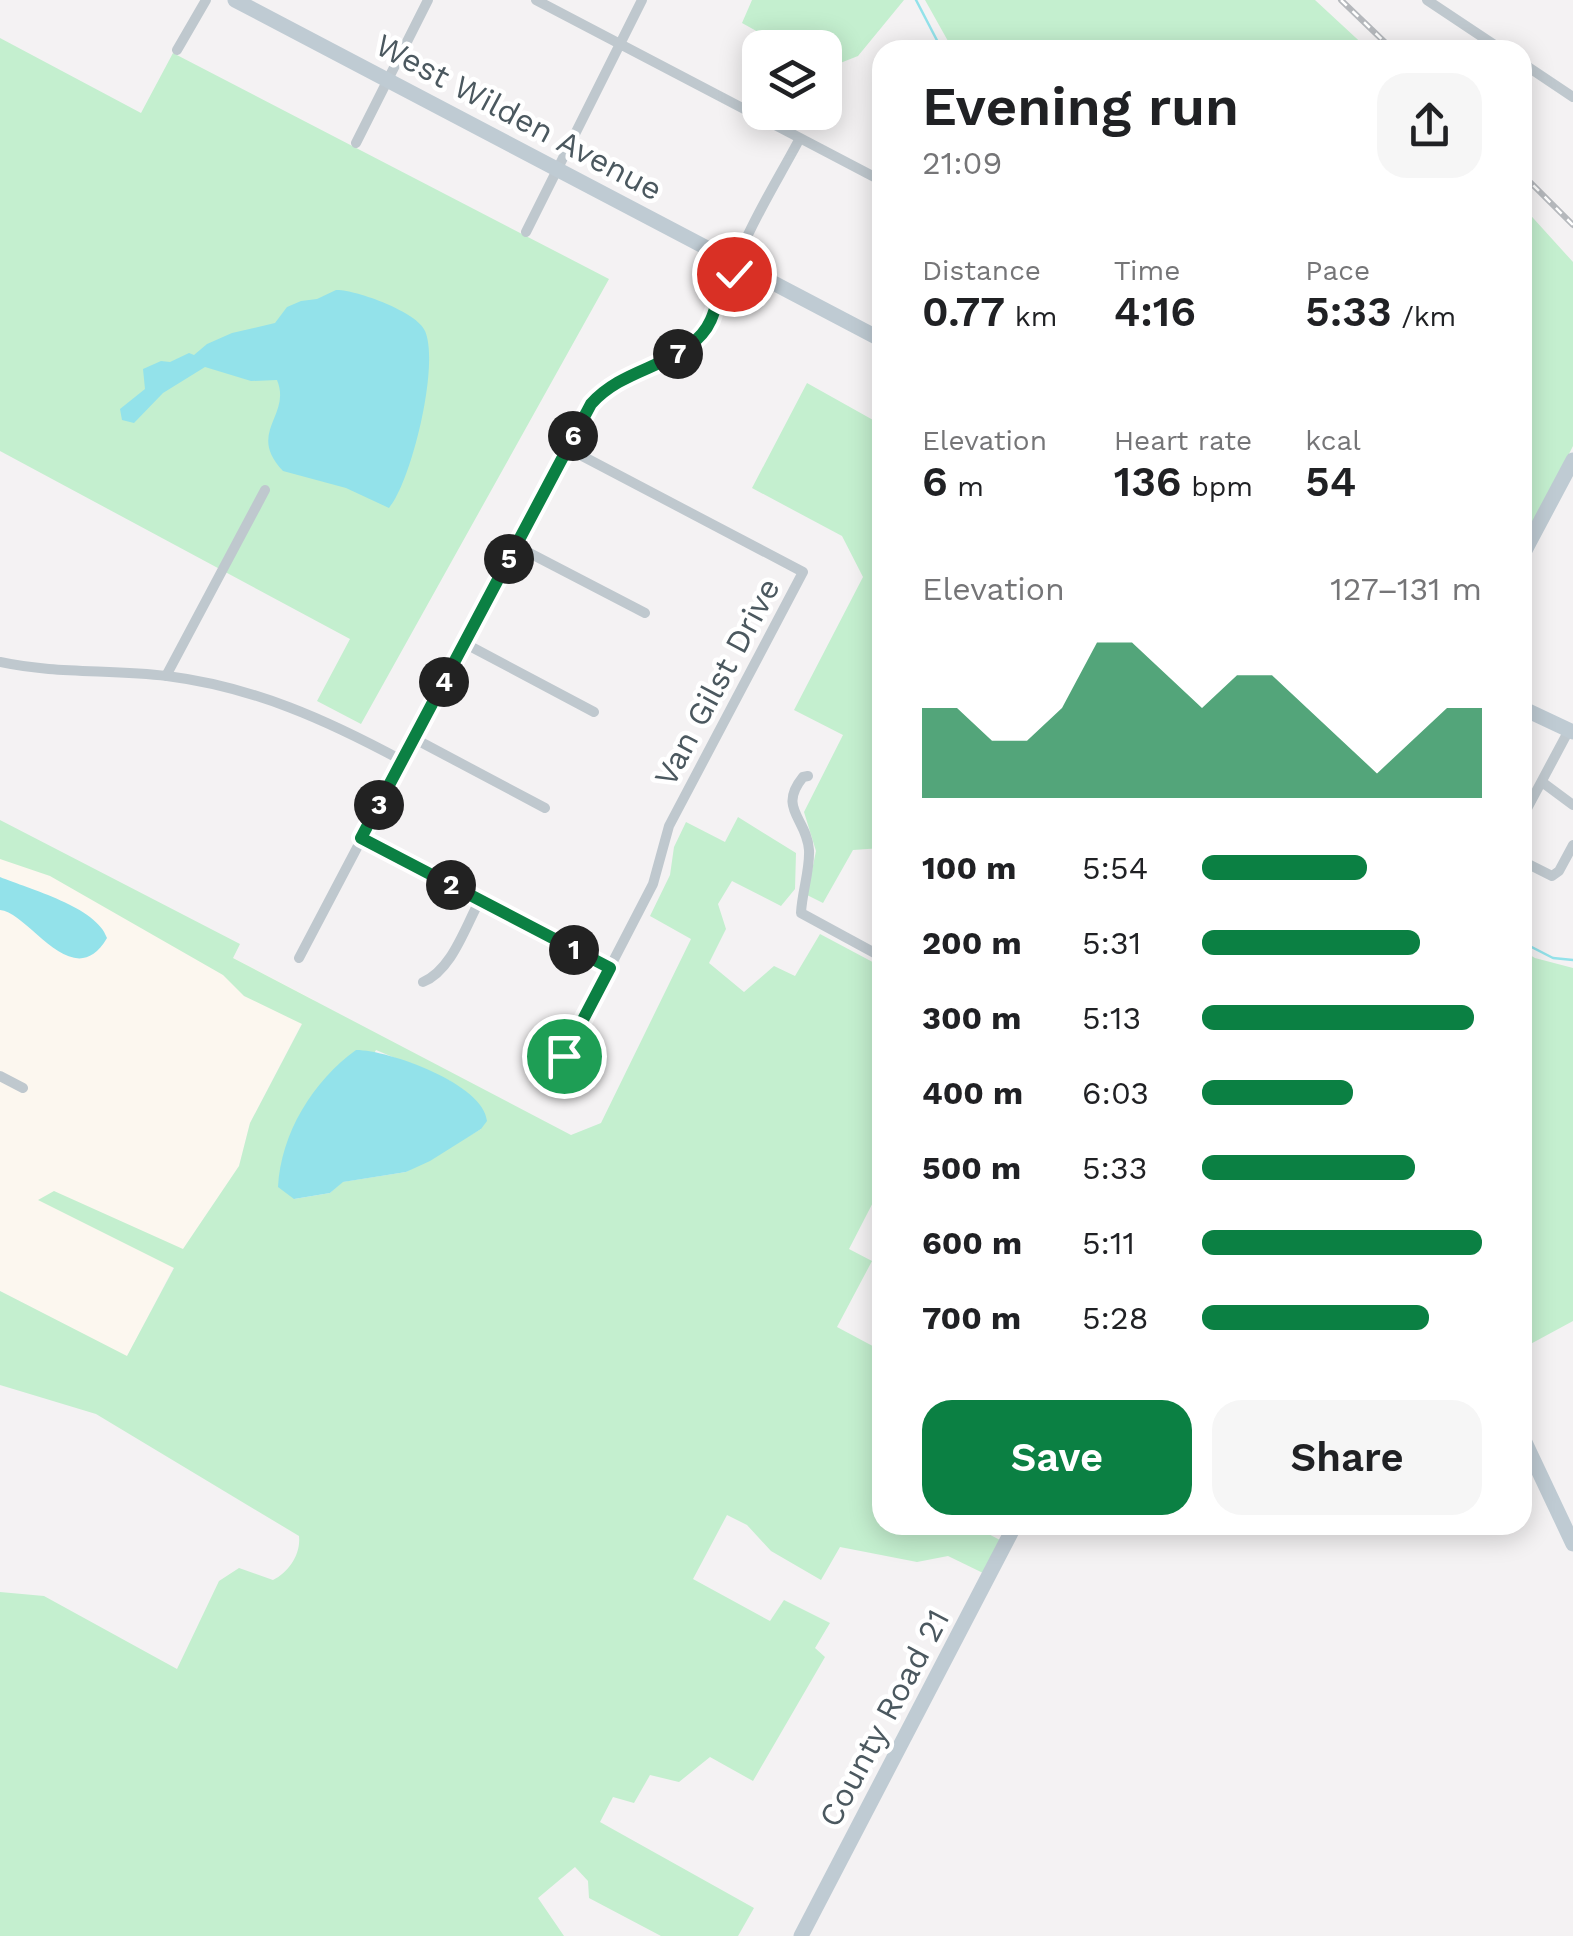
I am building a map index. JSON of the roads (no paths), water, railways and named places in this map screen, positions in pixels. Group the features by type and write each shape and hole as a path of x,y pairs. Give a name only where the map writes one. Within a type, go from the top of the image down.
{"street":[{"path":"177,50 206,0"},
{"name":"West Wilden Avenue","path":"236,0 736,268 872,335"},
{"path":"356,143 428,0"},
{"path":"536,0 872,175"},
{"path":"526,232 642,0"},
{"path":"1428,0 1487,40"},
{"path":"1532,70 1573,97"},
{"path":"299,958 591,404 606,387 686,349 701,335 736,288 736,268 800,138"},
{"name":"Van Gilst Drive","path":"564,1056 654,884 670,826 803,572 567,448"},
{"path":"1532,537 1573,460"},
{"path":"166,676 265,490"},
{"path":"516,546 644,614"},
{"path":"464,643 594,712"},
{"path":"0,662 44,669 166,676 240,690 299,709 402,761"},
{"path":"1532,713 1571,731 1532,800"},
{"path":"414,739 545,808"},
{"path":"808,776 803,777 791,797 792,810 809,848 801,913 872,952"},
{"path":"1542,782 1573,804"},
{"path":"361,838 610,968"},
{"path":"1532,866 1552,876 1573,845"},
{"path":"423,982 435,977 445,966 480,900"},
{"path":"0,1076 23,1088"},
{"path":"1532,1457 1573,1544"},
{"name":"County Road 21","path":"801,1936 1010,1535"}],"water":[{"path":"336,290 357,293 411,316 425,331 429,347 421,423 406,475 389,508 346,488 283,471 269,445 279,404 277,380 251,381 205,367 163,393 134,423 122,420 120,409 145,389 143,369 189,353 194,355 207,344 232,333 275,323 287,307"},
{"path":"0,877 76,908 101,927 107,938 94,954 80,958 66,955 12,914 0,910"},
{"path":"356,1050 390,1056 453,1082 482,1107 487,1121 481,1129 406,1172 343,1182 330,1193 294,1199 278,1187 285,1147 313,1093"}],"waterway":[{"path":"916,0 937,40"},
{"path":"1532,947 1553,958 1573,960"}],"railway":[{"path":"1341,0 1383,40"},
{"path":"1532,184 1573,225"}]}
